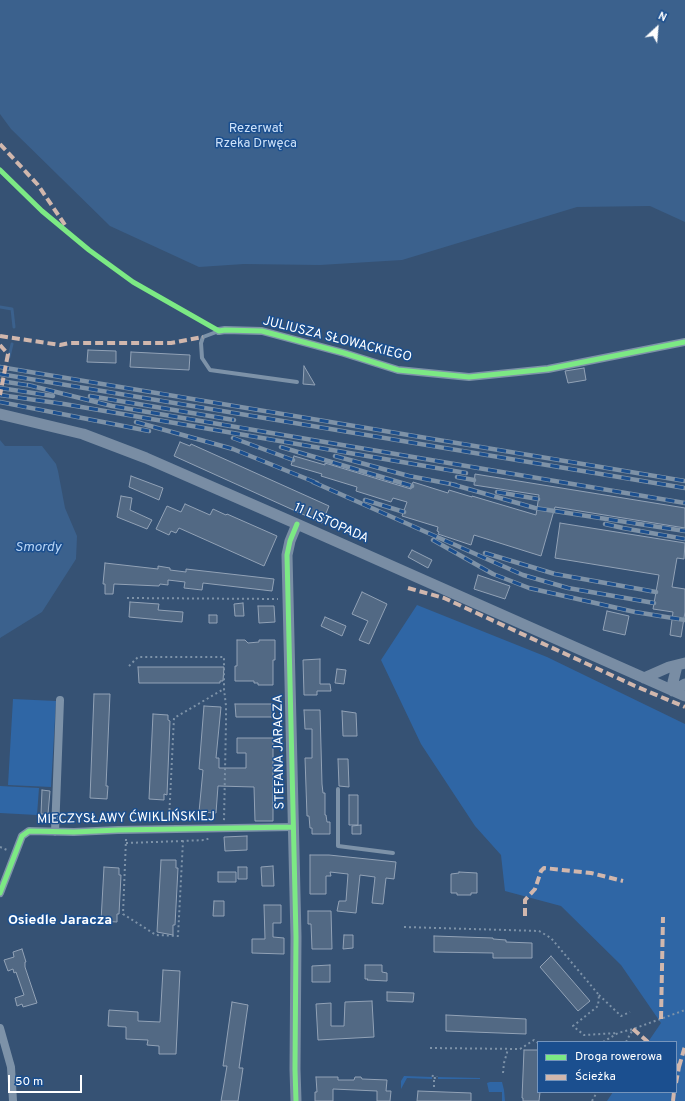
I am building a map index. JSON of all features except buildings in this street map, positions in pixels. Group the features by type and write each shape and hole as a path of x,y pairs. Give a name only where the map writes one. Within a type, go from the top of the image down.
{"main road":[{"name":"11 LISTOPADA","path":"0,414 83,434 119,447 298,524 685,696"},
{"name":"STEFANA JARACZA","path":"296,1101 296,937 287,555 290,541 298,524"},
{"path":"644,678 669,667 681,664"},
{"path":"681,664 672,682 673,691 685,684"}],"street":[{"name":"JULIUSZA SŁOWACKIEGO","path":"219,331 262,331 344,353 398,370 469,377 548,369 685,342"},
{"path":"54,832 60,700"},
{"name":"MIECZYSŁAWY ĆWIKLIŃSKIEJ","path":"0,893 22,836 29,831 54,832 293,827"},
{"path":"0,1028 11,1067 13,1101"}],"lane":[{"path":"219,331 203,337 201,344 202,358 210,370 297,382"},
{"path":"338,789 338,846 393,853"}],"path":[{"path":"127,598 281,599"},
{"path":"129,666 138,657 224,657 226,717 224,828"},
{"path":"169,820 174,718 224,689"},
{"path":"127,830 123,914 156,934 178,936 183,841"},
{"path":"126,843 205,840 212,837"},
{"path":"404,927 539,931 551,938 599,995 621,1016 630,1012"},
{"path":"599,995 598,1006 573,1026 584,1035 618,1033 685,1010"},
{"path":"627,1041 633,1029"},
{"path":"605,1041 618,1033"},
{"path":"430,1048 520,1049 534,1040 537,1042"},
{"path":"503,1074 508,1049"},
{"path":"434,1087 433,1077 437,1078 438,1076"}],"shaded area":[{"path":"417,605 547,657 685,724 685,1101 607,1101 612,1093 677,1093 677,1041 649,1041 661,1023 621,965 561,906 505,891 501,855 475,826 421,744 381,660"},
{"path":"13,699 56,701 51,787 8,785"},
{"path":"0,786 39,788 37,815 0,813"},
{"path":"404,1076 432,1077 432,1079 407,1078 401,1089 401,1081"},
{"path":"438,1077 480,1078 480,1079 438,1079"},
{"path":"502,1082 505,1101 502,1101 502,1092 489,1092 487,1083"}],"water":[{"name":"Rezerwat Rzeka Drwęca","path":"0,0 685,0 685,222 650,206 577,207 402,260 320,265 244,264 199,267 110,226 11,129 0,114"},
{"name":"Smordy","path":"0,440 5,446 42,446 56,464 65,508 77,536 76,559 42,612 0,638"}],"waterway":[{"path":"0,307 12,309 14,327"},
{"path":"9,357 12,344"}],"railway":[{"path":"0,367 685,481"},
{"path":"0,374 685,488"},
{"path":"0,381 33,386"},
{"path":"28,385 112,406 685,503"},
{"path":"0,388 53,396"},
{"path":"0,395 64,404 466,473"},
{"path":"90,396 234,420"},
{"path":"0,402 149,431"},
{"path":"136,422 233,449 317,483"},
{"path":"233,438 293,460"},
{"path":"281,447 412,486"},
{"path":"335,456 409,476 456,485"},
{"path":"457,477 474,480"},
{"path":"313,482 523,575 568,588 654,603"},
{"path":"451,484 535,508 685,531"},
{"path":"497,492 538,499"},
{"path":"365,500 404,512"},
{"path":"605,524 685,539"},
{"path":"433,540 493,574 529,588 635,612 685,620"},
{"path":"485,553 555,574 656,592"}],"marked path":[{"path":"0,144 38,185 65,225"},
{"path":"0,336 60,345 70,343 171,343 203,337"},
{"path":"0,345 8,354 0,395"},
{"path":"408,588 444,598 635,686 685,707"},
{"path":"525,916 525,900 535,889 541,871 544,868 591,873 623,881"},
{"path":"661,1019 663,917"},
{"path":"633,1029 647,1041"},
{"path":"679,1067 685,1046"},
{"path":"677,1066 679,1067 677,1078"},
{"path":"673,1101 674,1093"}],"cycle path":[{"path":"0,170 42,211 89,250 133,282 219,331 262,331 344,353 398,370 469,377 548,369 685,342"},
{"path":"296,1101 296,937 287,555 290,541 297,524"},
{"path":"0,893 22,836 29,831 74,832 293,827"}],"district":[{"name":"Osiedle Jaracza","path":"60,921"}]}
